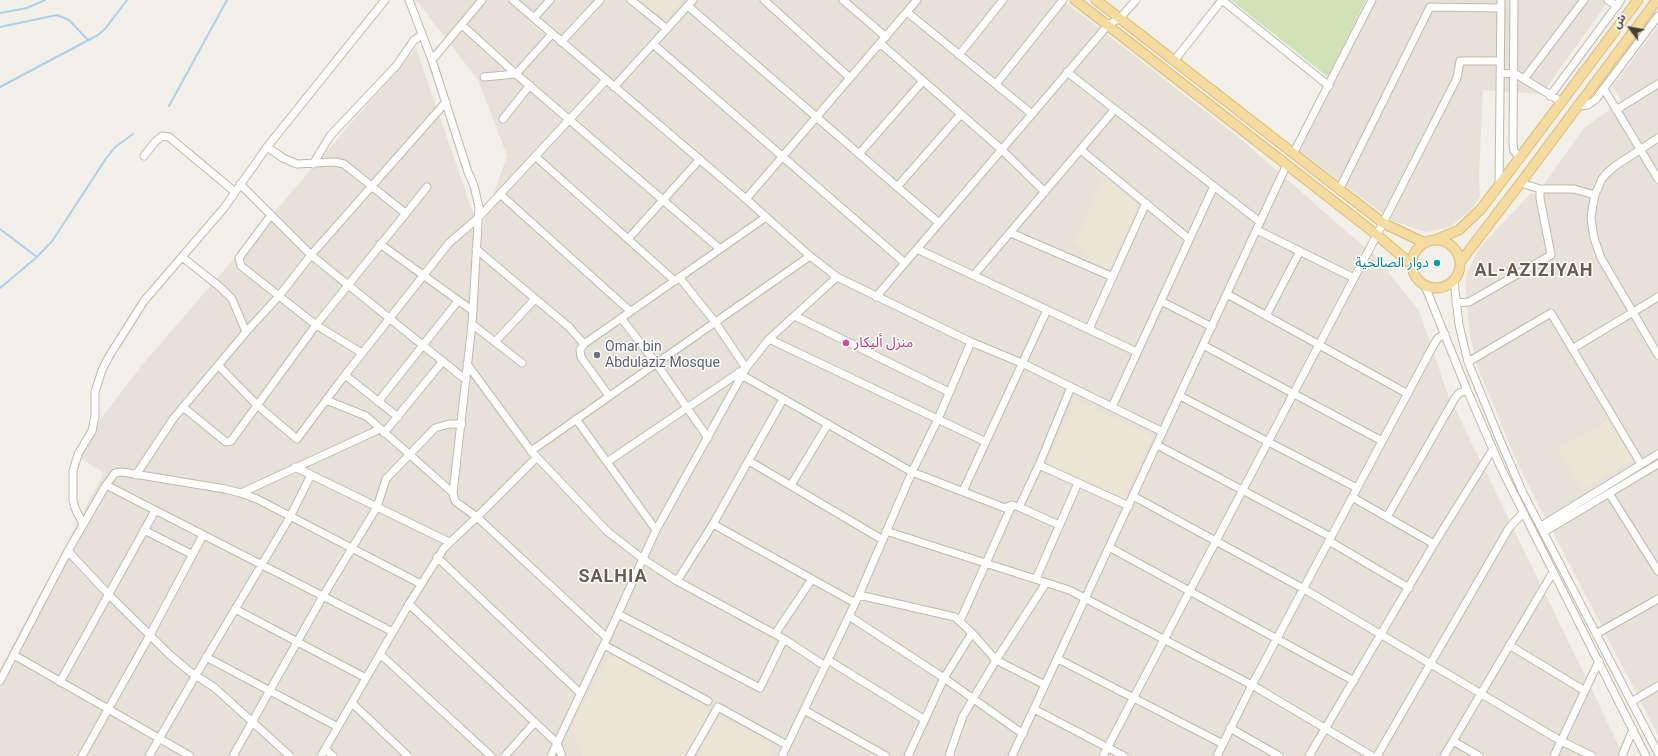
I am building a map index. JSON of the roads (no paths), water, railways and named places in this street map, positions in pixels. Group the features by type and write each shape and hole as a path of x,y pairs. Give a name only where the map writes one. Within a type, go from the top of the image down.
{"main road":[{"path":"1075,0 1287,164 1377,235 1412,265"},
{"path":"1096,0 1383,223 1424,243"},
{"path":"1435,240 1445,241 1450,244 1457,251 1461,261 1460,272 1454,281 1440,288 1425,286 1416,278 1412,265 1415,252 1424,243 1454,233 1462,228 1481,209 1521,158 1638,0"},
{"path":"1461,261 1657,0"}],"street":[{"path":"83,524 75,508 73,500 73,471 78,454 88,438 94,424 95,392 102,370 108,358 144,301 224,208 267,147 385,0"},
{"path":"409,0 432,60 468,172 474,186 479,207 472,324 453,494 456,502 477,517 607,638"},
{"path":"432,60 482,0"},
{"path":"513,0 700,159 810,256 837,277 971,342 1024,364 1163,432"},
{"path":"534,18 550,0"},
{"path":"561,42 600,0"},
{"path":"631,0 667,29"},
{"path":"614,87 693,0"},
{"path":"764,0 850,78"},
{"path":"843,0 886,37"},
{"path":"746,199 917,0"},
{"path":"960,55 1003,0"},
{"path":"996,84 1063,0"},
{"path":"876,297 1108,25 1120,18 1136,0"},
{"path":"1174,61 1222,0 1329,86"},
{"path":"1294,154 1372,0"},
{"path":"1514,0 1513,148 1521,158"},
{"path":"1524,79 1584,0"},
{"path":"1550,96 1619,3 1608,0"},
{"path":"1339,190 1430,7 1501,4 1499,186"},
{"path":"688,6 939,223"},
{"path":"907,12 1032,114"},
{"path":"1578,106 1588,106 1592,104 1658,16"},
{"path":"462,25 516,74 720,249"},
{"path":"484,77 516,74 552,34"},
{"path":"313,164 330,136 396,66 414,40 422,35"},
{"path":"880,43 1002,150 1045,192"},
{"path":"653,44 905,263"},
{"path":"1103,756 1377,235 1457,78 1460,61 1500,61"},
{"path":"1068,72 1260,222"},
{"path":"1500,74 1514,73 1562,102"},
{"path":"218,365 258,406 297,439 362,353 449,243 478,218 606,80"},
{"path":"859,154 923,80"},
{"path":"1616,110 1658,84"},
{"path":"503,119 530,85"},
{"path":"1604,89 1658,179"},
{"path":"136,475 158,439 183,407 246,332 279,296 311,255 446,102"},
{"path":"974,275 1115,109"},
{"path":"897,187 961,114"},
{"path":"144,156 162,136 168,137 234,192"},
{"path":"1658,138 1615,166 1602,179 1595,195 1591,219 1596,248 1658,355"},
{"path":"267,147 283,158 297,164 334,162 344,164 405,214"},
{"path":"1081,150 1189,240"},
{"path":"535,156 628,240 677,279 715,322 746,368"},
{"path":"628,240 700,159"},
{"path":"1012,756 1287,164"},
{"path":"1521,183 1540,189 1574,189 1595,195"},
{"path":"240,184 311,255 466,380"},
{"path":"1112,407 1214,186"},
{"path":"183,407 228,442 258,406 316,325 427,187"},
{"path":"1456,303 1469,302 1551,255 1540,198 1540,189"},
{"path":"500,194 630,311"},
{"path":"1088,329 1146,204"},
{"path":"271,215 242,254 239,262 241,266 316,325 362,353"},
{"path":"609,396 581,357 580,350 584,344 766,217"},
{"path":"1257,230 1354,278"},
{"path":"1011,232 1112,277"},
{"path":"380,244 472,311"},
{"path":"917,248 1137,352"},
{"path":"476,249 569,327 584,344"},
{"path":"1266,316 1300,251"},
{"path":"530,450 810,256"},
{"path":"182,257 220,287 232,299 246,332"},
{"path":"607,462 740,374 769,339 837,277"},
{"path":"1454,281 1456,303 1468,362 1523,493 1631,702 1658,751"},
{"path":"1425,286 1467,390 1501,468 1552,572 1599,661 1646,756"},
{"path":"1227,294 1408,394"},
{"path":"1572,349 1658,297"},
{"path":"495,342 535,299"},
{"path":"378,402 458,301"},
{"path":"1161,301 1212,327"},
{"path":"963,491 1024,364 1048,310"},
{"path":"1468,362 1551,313 1641,464"},
{"path":"795,316 949,392"},
{"path":"621,318 656,363 708,438"},
{"path":"472,324 522,363"},
{"path":"1217,756 1252,685 1408,394 1432,346 1438,338 1445,334"},
{"path":"769,339 986,442"},
{"path":"782,756 859,595 886,530 938,419 971,342"},
{"path":"1204,345 1382,441"},
{"path":"241,493 295,467 382,431 398,418 444,361"},
{"path":"467,364 530,450 608,532 643,559 677,581 784,639 925,720"},
{"path":"740,374 912,472 1005,508 1015,506 1059,525"},
{"path":"551,756 604,645 656,530 708,438 740,374"},
{"path":"345,375 398,418"},
{"path":"960,621 985,564 1015,506 1039,465 1071,387"},
{"path":"1387,517 1455,398 1459,393 1467,390"},
{"path":"1180,396 1357,488"},
{"path":"677,581 713,524 783,399"},
{"path":"326,400 366,416 453,494"},
{"path":"576,419 656,530"},
{"path":"233,756 323,596 377,507 386,479 435,428 449,424 462,424"},
{"path":"791,485 828,424"},
{"path":"1157,445 1330,539 1409,588"},
{"path":"1309,756 1434,544 1493,449"},
{"path":"1542,529 1658,454"},
{"path":"321,756 437,558 449,542 477,517 537,457"},
{"path":"749,461 883,540"},
{"path":"1542,529 1610,493 1658,464"},
{"path":"1039,465 1129,506"},
{"path":"295,467 449,542"},
{"path":"0,681 68,551 115,473 122,472 241,493 421,584"},
{"path":"149,756 290,517 311,475"},
{"path":"1036,580 1078,483"},
{"path":"106,486 393,632"},
{"path":"1610,493 1658,571"},
{"path":"1133,496 1215,542 1304,589 1561,740 1592,756"},
{"path":"1352,497 1434,544"},
{"path":"60,682 155,511"},
{"path":"1377,756 1509,528 1523,513"},
{"path":"713,524 855,603"},
{"path":"144,530 193,555"},
{"path":"886,530 985,564 1069,590 1252,685 1372,756"},
{"path":"82,756 150,635 203,535"},
{"path":"1110,547 1354,681"},
{"path":"68,551 108,594 171,656 215,688 290,756"},
{"path":"1650,559 1658,554"},
{"path":"437,558 580,693"},
{"path":"1444,756 1552,572"},
{"path":"775,634 812,579"},
{"path":"949,756 960,723 973,699 996,660 1046,583"},
{"path":"859,595 955,617 972,633 996,660 1045,685"},
{"path":"1596,634 1658,599"},
{"path":"409,604 557,744 562,756"},
{"path":"235,609 366,678"},
{"path":"618,614 760,688 784,639"},
{"path":"849,616 944,678 1023,734"},
{"path":"908,756 944,678 972,633"},
{"path":"604,645 708,701"},
{"path":"1510,645 1585,690"},
{"path":"380,654 491,756"},
{"path":"14,655 190,756"},
{"path":"206,658 338,727"},
{"path":"1058,659 1223,744"},
{"path":"1554,756 1599,661"},
{"path":"1631,702 1658,686"},
{"path":"352,703 408,756"},
{"path":"690,756 718,707 787,745"},
{"path":"1034,709 1124,756"},
{"path":"804,710 886,756"},
{"path":"505,756 534,722"},
{"path":"1230,728 1279,756"},
{"path":"1622,756 1632,729"},
{"path":"1453,741 1479,756"},
{"path":"325,749 332,756"}],"waterway":[{"path":"0,13 27,8 45,0"},
{"path":"0,87 98,35 105,29 127,0"},
{"path":"169,106 227,0"},
{"path":"0,27 57,15 69,20 88,40"},
{"path":"0,288 37,257 53,240 105,160 115,147 133,134"},
{"path":"0,229 37,257"}],"place":[{"name":"دوار الصالحية","path":"1437,263"},
{"name":"منزل أليكار","path":"846,343"},
{"name":"Omar bin Abdulaziz Mosque","path":"597,355"}],"district":[{"name":"AL-AZIZIYAH","path":"1534,271"},
{"name":"SALHIA","path":"613,577"}]}
